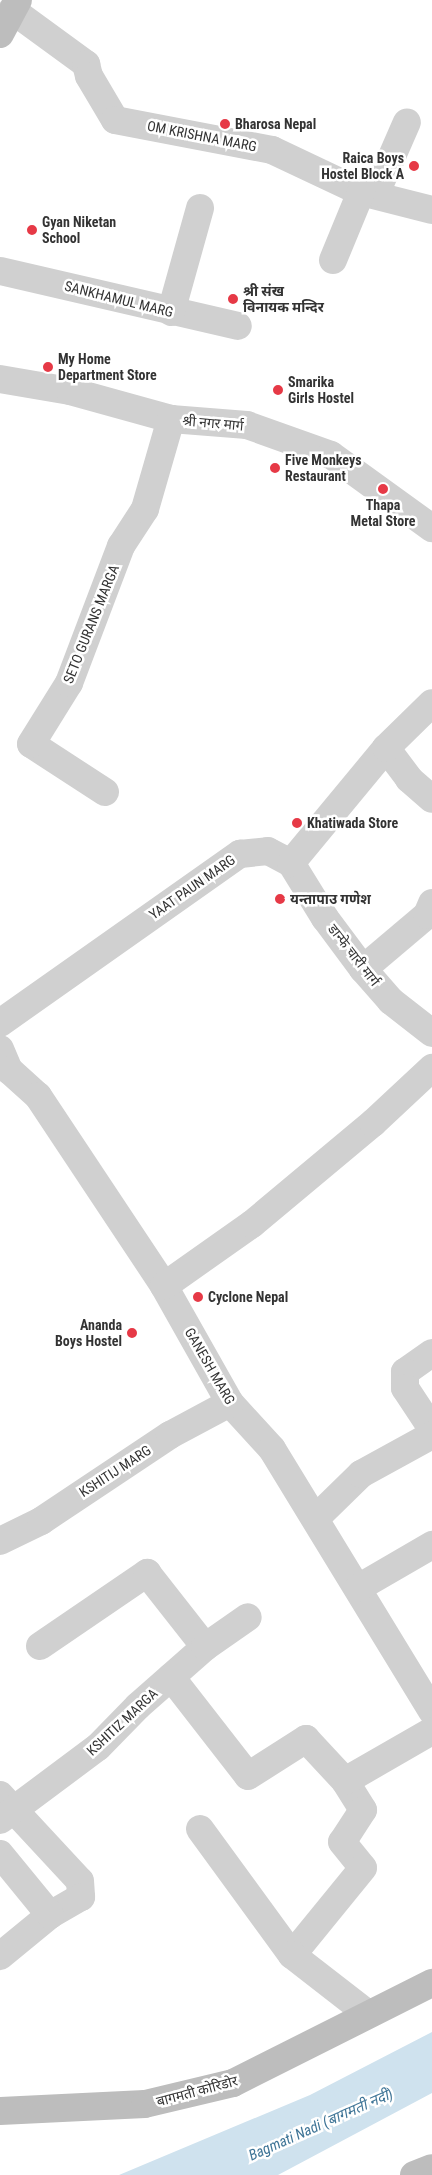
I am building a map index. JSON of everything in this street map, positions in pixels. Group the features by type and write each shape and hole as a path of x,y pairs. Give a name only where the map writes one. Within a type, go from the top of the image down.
{"main road":[{"path":"0,34 15,5"},
{"name":"बागमती कोरिडोर","path":"0,2111 145,2104 200,2093 232,2084 432,1983"},
{"path":"414,2175 432,2168"}],"street":[{"name":"OM KRISHNA MARG","path":"15,5 86,64 89,76 115,120 272,150 368,192 432,210"},
{"path":"333,260 407,122"},
{"path":"171,312 200,208"},
{"name":"SANKHAMUL MARG","path":"0,271 238,326"},
{"name":"श्री नगर मार्ग","path":"0,379 70,391 171,419 247,425 331,455 432,528"},
{"name":"SETO GURANS MARGA","path":"105,792 31,744 69,683 121,546 146,509 171,419"},
{"path":"291,863 386,748 432,703"},
{"path":"386,748 408,780 432,800"},
{"name":"YAAT PAUN MARG","path":"0,1023 240,854 268,851 291,863"},
{"name":"डान्फे चारी मार्ग","path":"291,863 325,918 363,969 391,1001 432,1033"},
{"path":"363,969 427,915 432,903"},
{"name":"GANESH MARG","path":"0,1050 9,1070 38,1096 164,1286 230,1403 272,1449 358,1588 423,1677 432,1711"},
{"path":"164,1286 252,1224 373,1123 432,1068"},
{"path":"432,1353 405,1372 405,1388 432,1429"},
{"name":"KSHITIJ MARG","path":"0,1542 41,1521 170,1435 230,1403"},
{"path":"316,1518 361,1474 432,1434"},
{"path":"358,1588 432,1545"},
{"path":"40,1646 147,1573 205,1647"},
{"name":"KSHITIZ MARGA","path":"50,1915 81,1896 80,1881 4,1809 98,1747 205,1647 248,1617"},
{"path":"171,1677 248,1776 306,1739 345,1781 363,1810 342,1842 363,1868 292,1955"},
{"path":"345,1781 432,1731"},
{"path":"200,1829 292,1955 368,2014"},
{"path":"0,1854 50,1915 0,1956"}],"water":[{"name":"Bagmati Nadi (बागमती नदी)","path":"432,2032 432,2093 278,2175 119,2175 310,2095"}],"place":[{"name":"Bharosa Nepal","path":"225,124"},
{"name":"Raica Boys Hostel Block A","path":"414,166"},
{"name":"Gyan Niketan School","path":"32,230"},
{"name":"श्री संख विनायक मन्दिर","path":"233,299"},
{"name":"My Home Department Store","path":"48,367"},
{"name":"Smarika Girls Hostel","path":"278,390"},
{"name":"Five Monkeys Restaurant","path":"275,468"},
{"name":"Thapa Metal Store","path":"383,489"},
{"name":"Khatiwada Store","path":"297,823"},
{"name":"यन्तापाउ गणेश","path":"280,899"},
{"name":"Cyclone Nepal","path":"198,1297"},
{"name":"Ananda Boys Hostel","path":"132,1333"}]}
